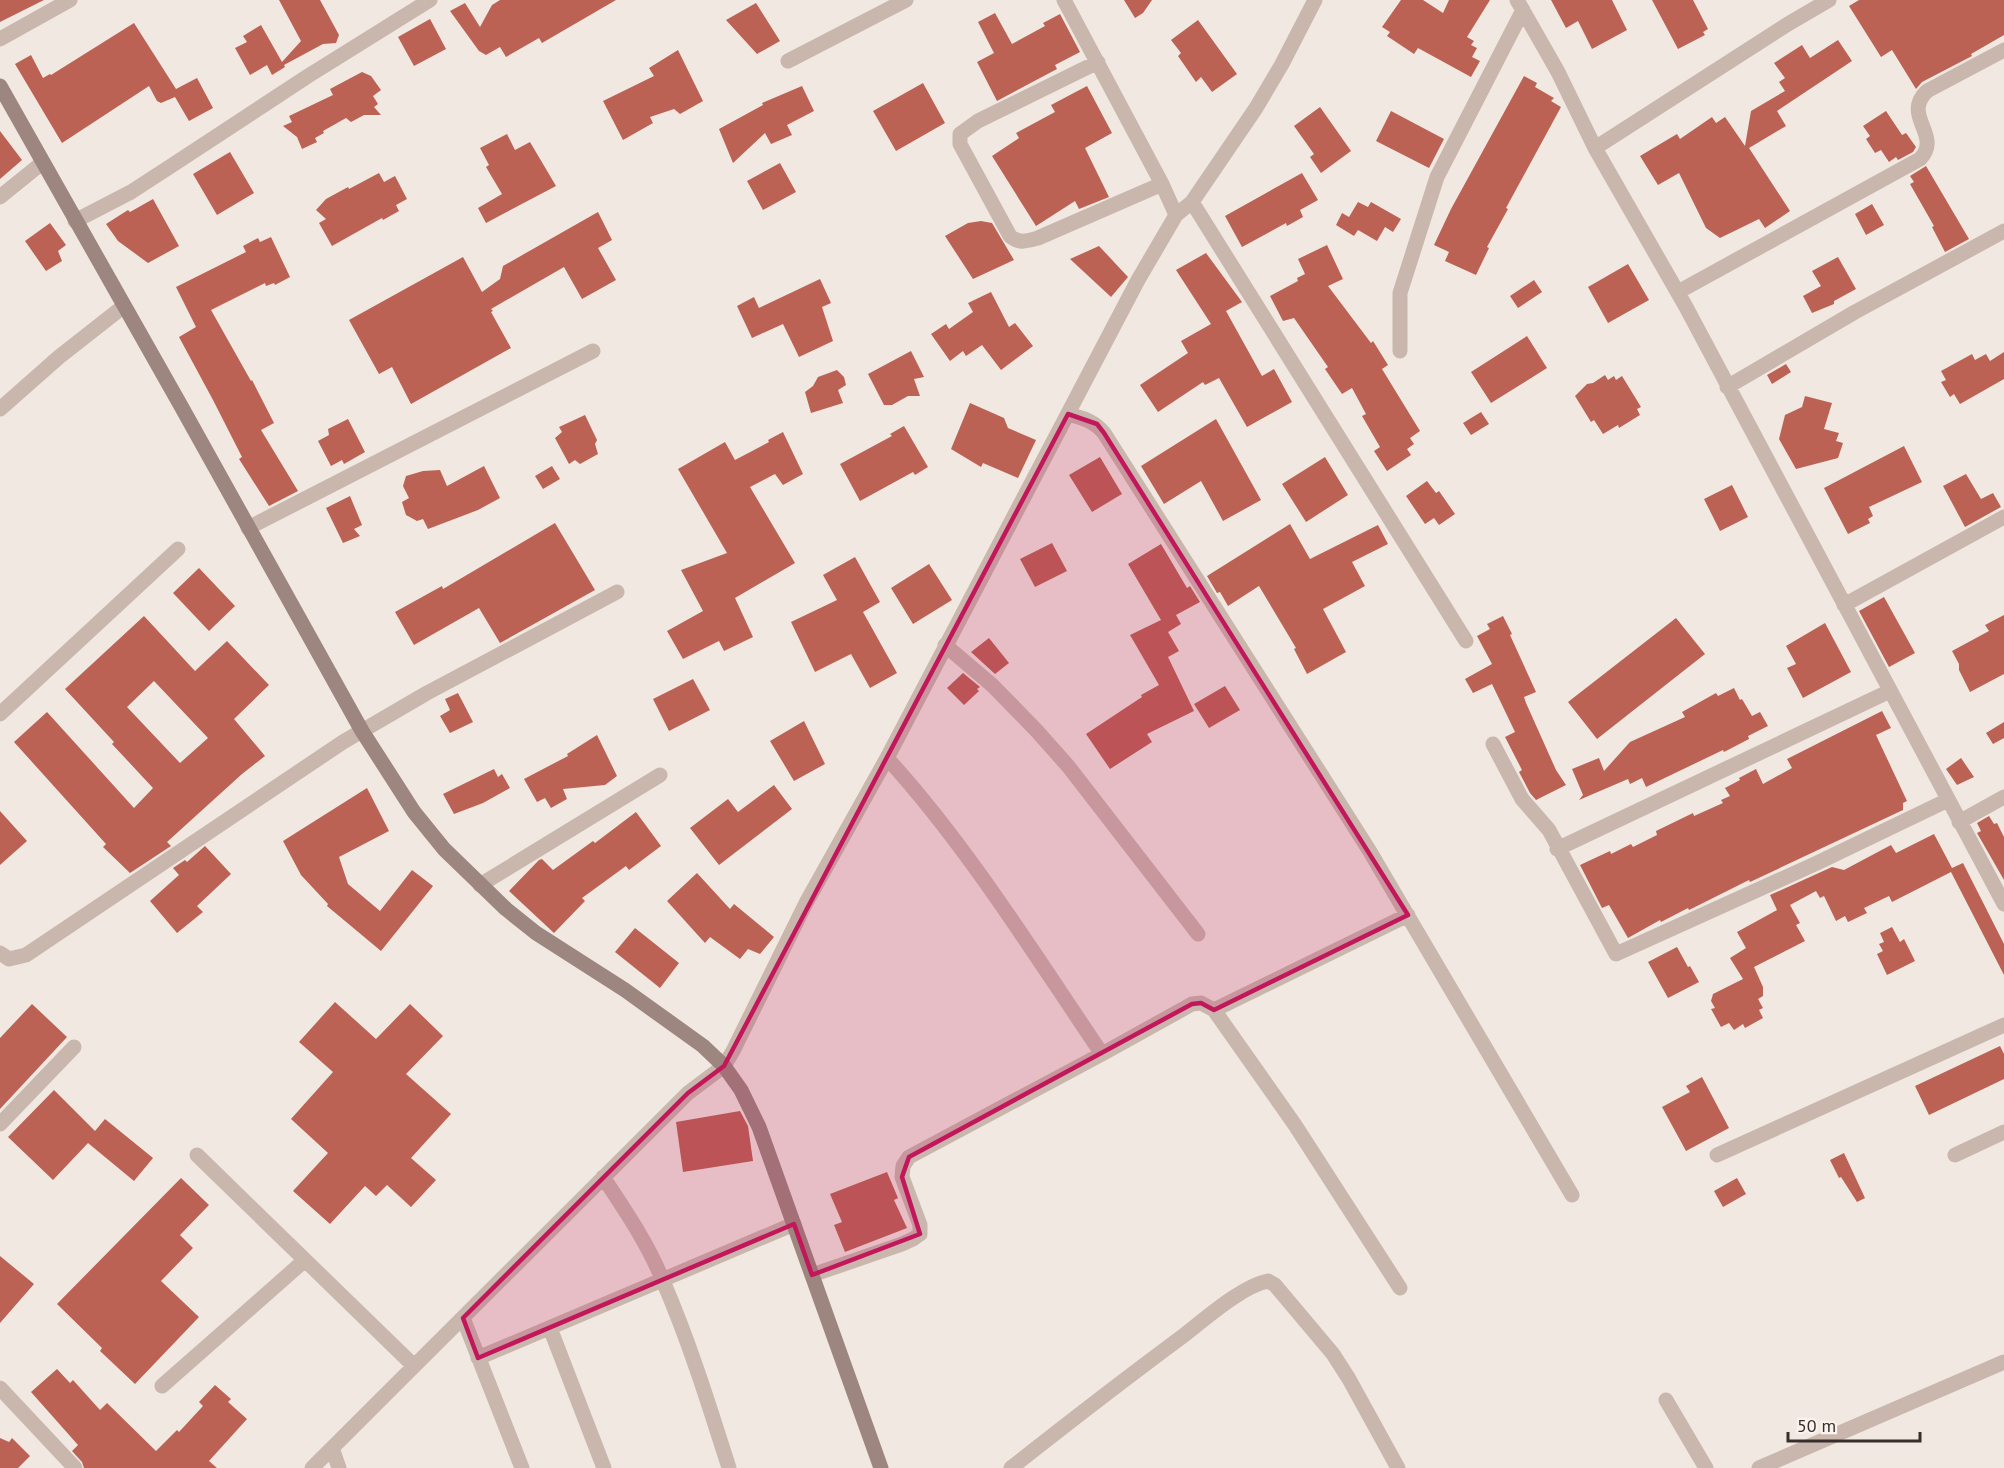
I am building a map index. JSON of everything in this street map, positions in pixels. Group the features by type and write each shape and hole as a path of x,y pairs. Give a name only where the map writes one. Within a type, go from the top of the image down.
{"main road":[{"path":"0,86 362,731 428,830 480,885 536,933 658,1013 703,1046 724,1066 741,1090 751,1109 794,1224 881,1468"}],"street":[{"path":"0,39 70,0"},
{"path":"75,221 141,185 430,0"},
{"path":"788,61 906,0"},
{"path":"1064,0 1162,184 1176,215"},
{"path":"312,1468 688,1093 724,1066 827,863 887,758 1138,280 1176,215 1192,202 1256,108 1315,0"},
{"path":"1596,148 1829,0"},
{"path":"1520,5 1558,72 1596,148 1678,292 2004,904"},
{"path":"1400,351 1400,293 1437,177 1520,5"},
{"path":"1678,292 1920,159 1926,152 1928,143 1917,112 1920,98 1927,91 2004,50"},
{"path":"1098,62 978,121 960,134 960,144 1010,236 1016,241 1038,238 1162,184"},
{"path":"0,197 42,163"},
{"path":"1192,202 1466,641"},
{"path":"1727,387 1855,312 2004,231"},
{"path":"0,409 59,357 124,306"},
{"path":"248,528 593,351"},
{"path":"1068,414 1097,424 1104,433 1408,915 1572,1195"},
{"path":"1844,605 2004,517"},
{"path":"0,714 178,549"},
{"path":"0,953 9,960 26,955 362,731 427,693 617,592"},
{"path":"945,645 992,685 1068,766 1198,933"},
{"path":"1557,849 1890,692"},
{"path":"1493,744 1522,799 1549,830 1557,849 1616,954 1817,863 1948,800"},
{"path":"887,758 935,815 976,871 1102,1054"},
{"path":"480,885 660,775"},
{"path":"1959,822 2004,797"},
{"path":"1214,1010 1408,915"},
{"path":"812,1275 908,1241 920,1234 920,1226 902,1177 903,1166 909,1157 1192,1004 1201,1002 1214,1010 1295,1125 1400,1288"},
{"path":"1716,1155 2004,1025"},
{"path":"0,1124 74,1047"},
{"path":"1955,1155 2004,1132"},
{"path":"197,1155 413,1365"},
{"path":"603,1177 637,1229 663,1280 729,1468"},
{"path":"478,1358 794,1224"},
{"path":"162,1386 305,1260"},
{"path":"1011,1468 1127,1376 1212,1314 1256,1283 1268,1281 1275,1285 1333,1354 1398,1468"},
{"path":"463,1318 522,1468"},
{"path":"550,1328 604,1468"},
{"path":"1759,1468 2004,1362"},
{"path":"0,1388 65,1465"},
{"path":"1666,1401 1706,1468"},
{"path":"332,1448 339,1468"}],"highlighted area":[{"path":"1068,414 1097,424 1104,433 1408,915 1214,1010 1201,1003 1192,1004 909,1157 902,1177 920,1234 812,1275 794,1224 478,1358 463,1318 688,1093 724,1066"}],"building":[{"path":"0,0 44,0 0,22"},
{"path":"279,0 320,0 339,35 336,43 323,44 284,65 285,67 272,75 267,65 250,75 235,48 247,42 243,36 261,25 282,62 301,41"},
{"path":"500,0 616,0 542,43 539,38 506,57 500,47 486,55 479,51 450,11 465,3 480,27 492,5"},
{"path":"1124,0 1152,0 1143,13 1135,18"},
{"path":"1401,0 1423,0 1443,13 1449,0 1490,0 1467,37 1474,41 1471,45 1477,48 1472,57 1480,61 1471,77 1418,48 1414,54 1387,36 1390,32 1382,27"},
{"path":"1551,0 1612,0 1627,30 1592,49 1578,21 1566,28"},
{"path":"1652,0 1693,0 1708,29 1703,32 1705,35 1678,49"},
{"path":"1859,0 2004,0 2004,35 1971,54 1972,56 1922,82 1916,89 1892,50 1881,57 1849,6"},
{"path":"756,3 780,41 757,54 726,20"},
{"path":"995,13 1012,44 1045,26 1043,23 1060,14 1080,52 1055,65 1057,69 997,101 977,62 994,53 978,22"},
{"path":"430,19 446,49 414,66 398,37"},
{"path":"1198,20 1237,74 1212,92 1201,77 1196,82 1178,56 1181,53 1171,40"},
{"path":"134,23 176,89 197,78 213,108 189,121 175,97 161,103 157,101 149,86 62,143 15,64 31,55 43,78"},
{"path":"1838,40 1852,61 1777,111 1786,126 1749,148 1790,211 1765,228 1759,219 1720,238 1706,228 1679,173 1658,185 1640,156 1677,134 1680,139 1712,117 1716,123 1725,117 1745,146 1751,111 1785,91 1779,82 1785,78 1774,63 1802,45 1810,58"},
{"path":"678,50 703,101 680,114 674,109 650,117 653,123 623,140 603,101 654,76 649,68"},
{"path":"362,72 371,76 381,90 373,96 378,104 374,107 381,115 364,115 351,122 346,118 323,131 324,133 315,138 317,142 302,149 297,137 283,126 292,122 289,116 333,95 330,89"},
{"path":"1524,76 1537,83 1535,87 1554,98 1551,101 1561,107 1506,208 1508,209 1487,247 1489,248 1476,275 1445,261 1449,252 1434,245 1451,209"},
{"path":"923,83 945,123 896,151 873,111"},
{"path":"802,86 814,111 787,125 792,135 771,144 765,133 733,163 719,129 763,105 762,103"},
{"path":"1087,86 1112,133 1085,148 1109,197 1079,209 1075,201 1036,226 992,156 1019,138 1016,133 1055,112 1051,105"},
{"path":"1320,107 1351,151 1321,173 1310,157 1314,154 1294,126"},
{"path":"1391,111 1444,139 1429,168 1376,141"},
{"path":"1886,111 1902,135 1906,133 1916,147 1913,152 1898,160 1896,157 1889,162 1881,150 1875,153 1866,139 1870,136 1863,126"},
{"path":"0,131 22,160 0,179"},
{"path":"507,134 515,150 530,142 556,186 486,223 478,208 502,194 486,167 489,165 480,148"},
{"path":"230,152 254,193 217,215 193,174"},
{"path":"780,163 796,192 763,210 747,181"},
{"path":"1926,166 1969,239 1945,252 1932,227 1934,226 1910,184 1914,182 1910,176"},
{"path":"379,173 384,182 395,176 407,199 396,205 399,211 332,246 319,223 326,219 316,210 326,199"},
{"path":"1302,173 1318,200 1300,210 1303,217 1287,226 1286,223 1242,247 1225,216"},
{"path":"153,199 179,246 148,263 118,241 106,224 128,210 130,212"},
{"path":"1358,202 1368,207 1371,202 1401,219 1393,232 1385,227 1377,241 1358,230 1354,236 1336,225 1342,213 1349,217"},
{"path":"1872,204 1884,225 1866,235 1855,214"},
{"path":"598,212 612,240 598,248 616,280 582,299 564,267 491,309 511,348 411,404 392,367 379,374 349,320 463,257 482,292 500,279 503,266"},
{"path":"981,221 992,223 1014,260 973,279 945,236 968,223"},
{"path":"50,223 66,245 58,251 62,261 46,271 25,241"},
{"path":"271,237 290,277 275,285 274,283 266,286 265,283 211,310 274,423 261,430 298,491 269,506 239,459 242,457 179,337 196,327 176,287 246,252 243,246 258,238 260,242"},
{"path":"1327,245 1343,279 1328,286 1371,343 1373,341 1388,365 1382,369 1420,431 1410,438 1414,444 1407,449 1411,455 1387,471 1374,451 1380,447 1362,416 1366,414 1352,388 1342,394 1325,369 1328,367 1294,318 1283,321 1270,296 1298,281 1297,278 1305,274 1298,259"},
{"path":"1099,246 1128,277 1111,297 1070,259"},
{"path":"1206,253 1242,302 1226,311 1262,376 1274,369 1292,402 1247,427 1219,378 1205,385 1203,382 1158,412 1140,385 1188,353 1181,341 1211,324 1176,270"},
{"path":"1838,257 1856,289 1834,301 1834,304 1812,313 1803,296 1821,286 1812,271"},
{"path":"1628,264 1649,300 1608,323 1588,287"},
{"path":"820,279 831,303 822,307 833,341 799,357 783,324 752,338 737,306 754,297 759,308"},
{"path":"1534,280 1542,292 1518,308 1510,296"},
{"path":"991,292 1009,327 1015,323 1033,346 1001,370 982,345 966,356 963,351 950,361 931,334 946,324 949,329 973,312 968,303"},
{"path":"1527,336 1547,368 1491,403 1471,372"},
{"path":"911,351 924,377 914,379 920,396 908,396 892,405 884,405 868,374"},
{"path":"2004,352 2004,379 1960,404 1954,394 1950,397 1941,382 1946,380 1941,371 1972,354 1975,360 1986,354 1990,361"},
{"path":"1786,364 1791,372 1772,384 1767,375"},
{"path":"837,370 844,377 846,385 838,390 843,403 811,413 805,392 813,386 818,377"},
{"path":"1605,375 1608,380 1614,376 1616,380 1622,376 1641,407 1637,409 1640,415 1619,428 1618,425 1603,434 1594,420 1591,422 1575,396 1587,384"},
{"path":"1805,396 1832,403 1824,429 1839,433 1836,441 1843,443 1838,458 1796,469 1779,439 1785,415 1802,407"},
{"path":"970,403 1004,418 1008,428 1036,440 1018,478 983,463 981,467 951,449"},
{"path":"1481,412 1489,424 1471,435 1463,423"},
{"path":"585,415 597,440 595,444 598,454 580,464 575,460 569,464 555,438 562,432 559,427"},
{"path":"348,419 365,452 344,464 342,460 331,466 318,441 329,435 328,429"},
{"path":"1216,419 1261,500 1223,521 1201,481 1164,504 1141,466"},
{"path":"904,426 928,467 915,475 913,472 860,501 840,464 892,436 890,434"},
{"path":"783,432 803,474 783,485 775,474 750,487 795,563 735,598 753,637 724,651 719,641 683,659 667,631 703,611 681,570 727,553 678,469 725,442 735,460"},
{"path":"1904,446 1922,482 1869,507 1873,516 1868,519 1870,523 1848,534 1824,488"},
{"path":"1100,457 1122,494 1092,512 1069,475"},
{"path":"1325,457 1348,495 1306,522 1282,484"},
{"path":"484,466 500,498 478,510 428,529 423,519 417,521 406,515 402,502 409,498 403,486 406,476 423,471 440,470 447,486"},
{"path":"552,466 560,479 543,489 535,476"},
{"path":"1966,474 1981,499 1993,493 2001,507 1965,527 1943,486"},
{"path":"1427,481 1436,493 1439,491 1455,514 1439,525 1434,518 1425,524 1406,496"},
{"path":"1732,485 1748,517 1720,531 1704,499"},
{"path":"350,496 362,525 354,529 360,536 343,543 326,508"},
{"path":"555,523 595,590 500,643 479,608 414,645 395,612 442,586 443,589"},
{"path":"1290,524 1310,559 1378,525 1388,544 1352,562 1365,586 1323,609 1346,652 1307,674 1294,649 1296,648 1259,586 1228,606 1207,576"},
{"path":"1052,543 1067,571 1035,587 1020,559"},
{"path":"1161,544 1187,588 1190,586 1200,602 1176,615 1181,624 1168,632 1179,651 1168,657 1194,711 1147,734 1152,742 1110,769 1086,734 1159,685 1130,635 1161,620 1128,564"},
{"path":"855,557 880,602 863,612 897,673 870,688 851,654 815,672 791,622 837,600 823,575"},
{"path":"929,564 952,600 913,624 891,588"},
{"path":"199,568 235,606 209,631 173,593"},
{"path":"1884,597 1915,653 1889,667 1859,611"},
{"path":"2004,615 2004,674 1970,692 1952,651 1989,631 1985,625"},
{"path":"144,616 195,671 227,641 269,685 234,719 265,756 167,842 171,846 130,873 103,847 106,844 14,742 47,712 134,808 153,788 65,689","holes":["154,681 208,738 180,763 127,707"]},
{"path":"1503,616 1536,692 1524,697 1526,703 1556,770 1566,785 1536,800 1519,772 1522,770 1505,737 1515,732 1492,684 1473,693 1465,679 1492,664 1477,636 1490,629 1487,624"},
{"path":"1676,618 1705,654 1597,739 1568,702"},
{"path":"1825,623 1851,672 1803,698 1787,668 1796,664 1786,646"},
{"path":"989,638 1009,663 995,674 971,652"},
{"path":"963,673 980,687 977,689 979,691 964,705 947,688"},
{"path":"693,679 710,710 669,731 653,699"},
{"path":"1225,686 1240,710 1209,728 1194,704"},
{"path":"1734,688 1752,716 1760,712 1768,726 1724,752 1723,750 1646,787 1642,778 1630,784 1628,779 1579,800 1583,795 1572,769 1599,758 1604,771 1630,742 1685,717 1682,712 1716,693 1718,696"},
{"path":"458,693 473,722 450,733 440,716 450,710 445,699"},
{"path":"1882,711 1891,728 1876,735 1907,801 1903,803 1903,810 1689,910 1688,908 1661,922 1660,920 1628,938 1609,905 1602,908 1580,865 1610,851 1611,854 1631,844 1633,847 1657,835 1656,831 1693,813 1694,816 1723,803 1721,800 1730,796 1725,788 1756,769 1763,784 1792,768 1787,759"},
{"path":"804,721 825,764 794,781 770,741"},
{"path":"2004,722 2004,738 1993,744 1986,733"},
{"path":"597,735 617,776 605,785 563,789 567,799 551,808 545,798 537,802 524,779 568,756 567,754"},
{"path":"1961,758 1974,777 1957,785 1946,769"},
{"path":"494,769 498,777 502,774 510,788 483,803 454,814 443,794"},
{"path":"774,785 792,809 719,865 690,828 728,799 738,812"},
{"path":"367,788 389,831 339,857 348,884 380,911 412,870 433,886 381,951 327,906 328,904 301,875 283,841"},
{"path":"0,811 27,841 0,865"},
{"path":"636,812 661,846 629,870 626,866 582,898 585,901 554,933 509,891 539,860 542,859 553,870 593,841 595,843"},
{"path":"1989,816 1994,824 1997,823 2004,837 2004,880 1977,833 1981,831 1977,823"},
{"path":"1934,834 1952,868 1963,863 2004,944 2004,975 1951,872 1892,902 1889,896 1864,908 1867,913 1848,922 1845,916 1836,921 1824,896 1820,898 1816,891 1790,905 1800,923 1796,925 1805,941 1754,967 1763,987 1763,996 1758,999 1763,1008 1759,1010 1763,1018 1745,1028 1743,1024 1734,1030 1729,1023 1721,1027 1711,1009 1715,1008 1711,1001 1713,994 1743,979 1730,958 1746,948 1737,932 1777,910 1770,895 1832,867 1844,870 1891,845 1896,853"},
{"path":"205,846 231,874 197,906 203,912 177,933 150,901 179,875 173,868 185,860 187,862"},
{"path":"697,873 730,909 734,904 774,937 760,954 748,949 740,959 710,937 705,943 667,901"},
{"path":"1892,927 1900,942 1904,939 1915,961 1887,975 1877,954 1883,951 1879,944 1884,942 1880,933"},
{"path":"635,928 679,963 660,988 615,952"},
{"path":"1677,947 1699,982 1668,998 1648,962"},
{"path":"335,1002 376,1039 410,1004 443,1036 406,1074 451,1114 411,1158 436,1180 411,1207 387,1185 376,1196 365,1186 330,1224 293,1191 328,1153 291,1119 333,1072 299,1042"},
{"path":"32,1004 67,1037 0,1109 0,1038"},
{"path":"2000,1046 2004,1054 2004,1079 1929,1115 1915,1086"},
{"path":"1702,1077 1729,1128 1686,1151 1662,1107 1690,1092 1686,1086"},
{"path":"54,1090 95,1131 105,1119 153,1158 134,1181 88,1143 53,1180 8,1137"},
{"path":"740,1111 748,1126 753,1161 683,1172 676,1122"},
{"path":"1844,1153 1865,1198 1857,1202 1841,1177 1839,1178 1830,1160"},
{"path":"887,1172 898,1198 894,1200 907,1228 845,1252 834,1225 842,1222 830,1194"},
{"path":"181,1178 209,1205 180,1235 193,1248 161,1281 199,1317 135,1384 100,1351 102,1348 57,1304"},
{"path":"1737,1178 1746,1194 1723,1207 1714,1191"},
{"path":"0,1256 34,1284 0,1323"},
{"path":"57,1369 70,1383 73,1380 100,1410 107,1403 156,1451 177,1430 179,1432 203,1406 199,1402 215,1385 231,1399 228,1402 247,1419 209,1461 217,1468 84,1468 82,1462 72,1451 78,1445 31,1392"},
{"path":"0,1438 9,1442 12,1438 30,1456 18,1468 0,1468"}]}
